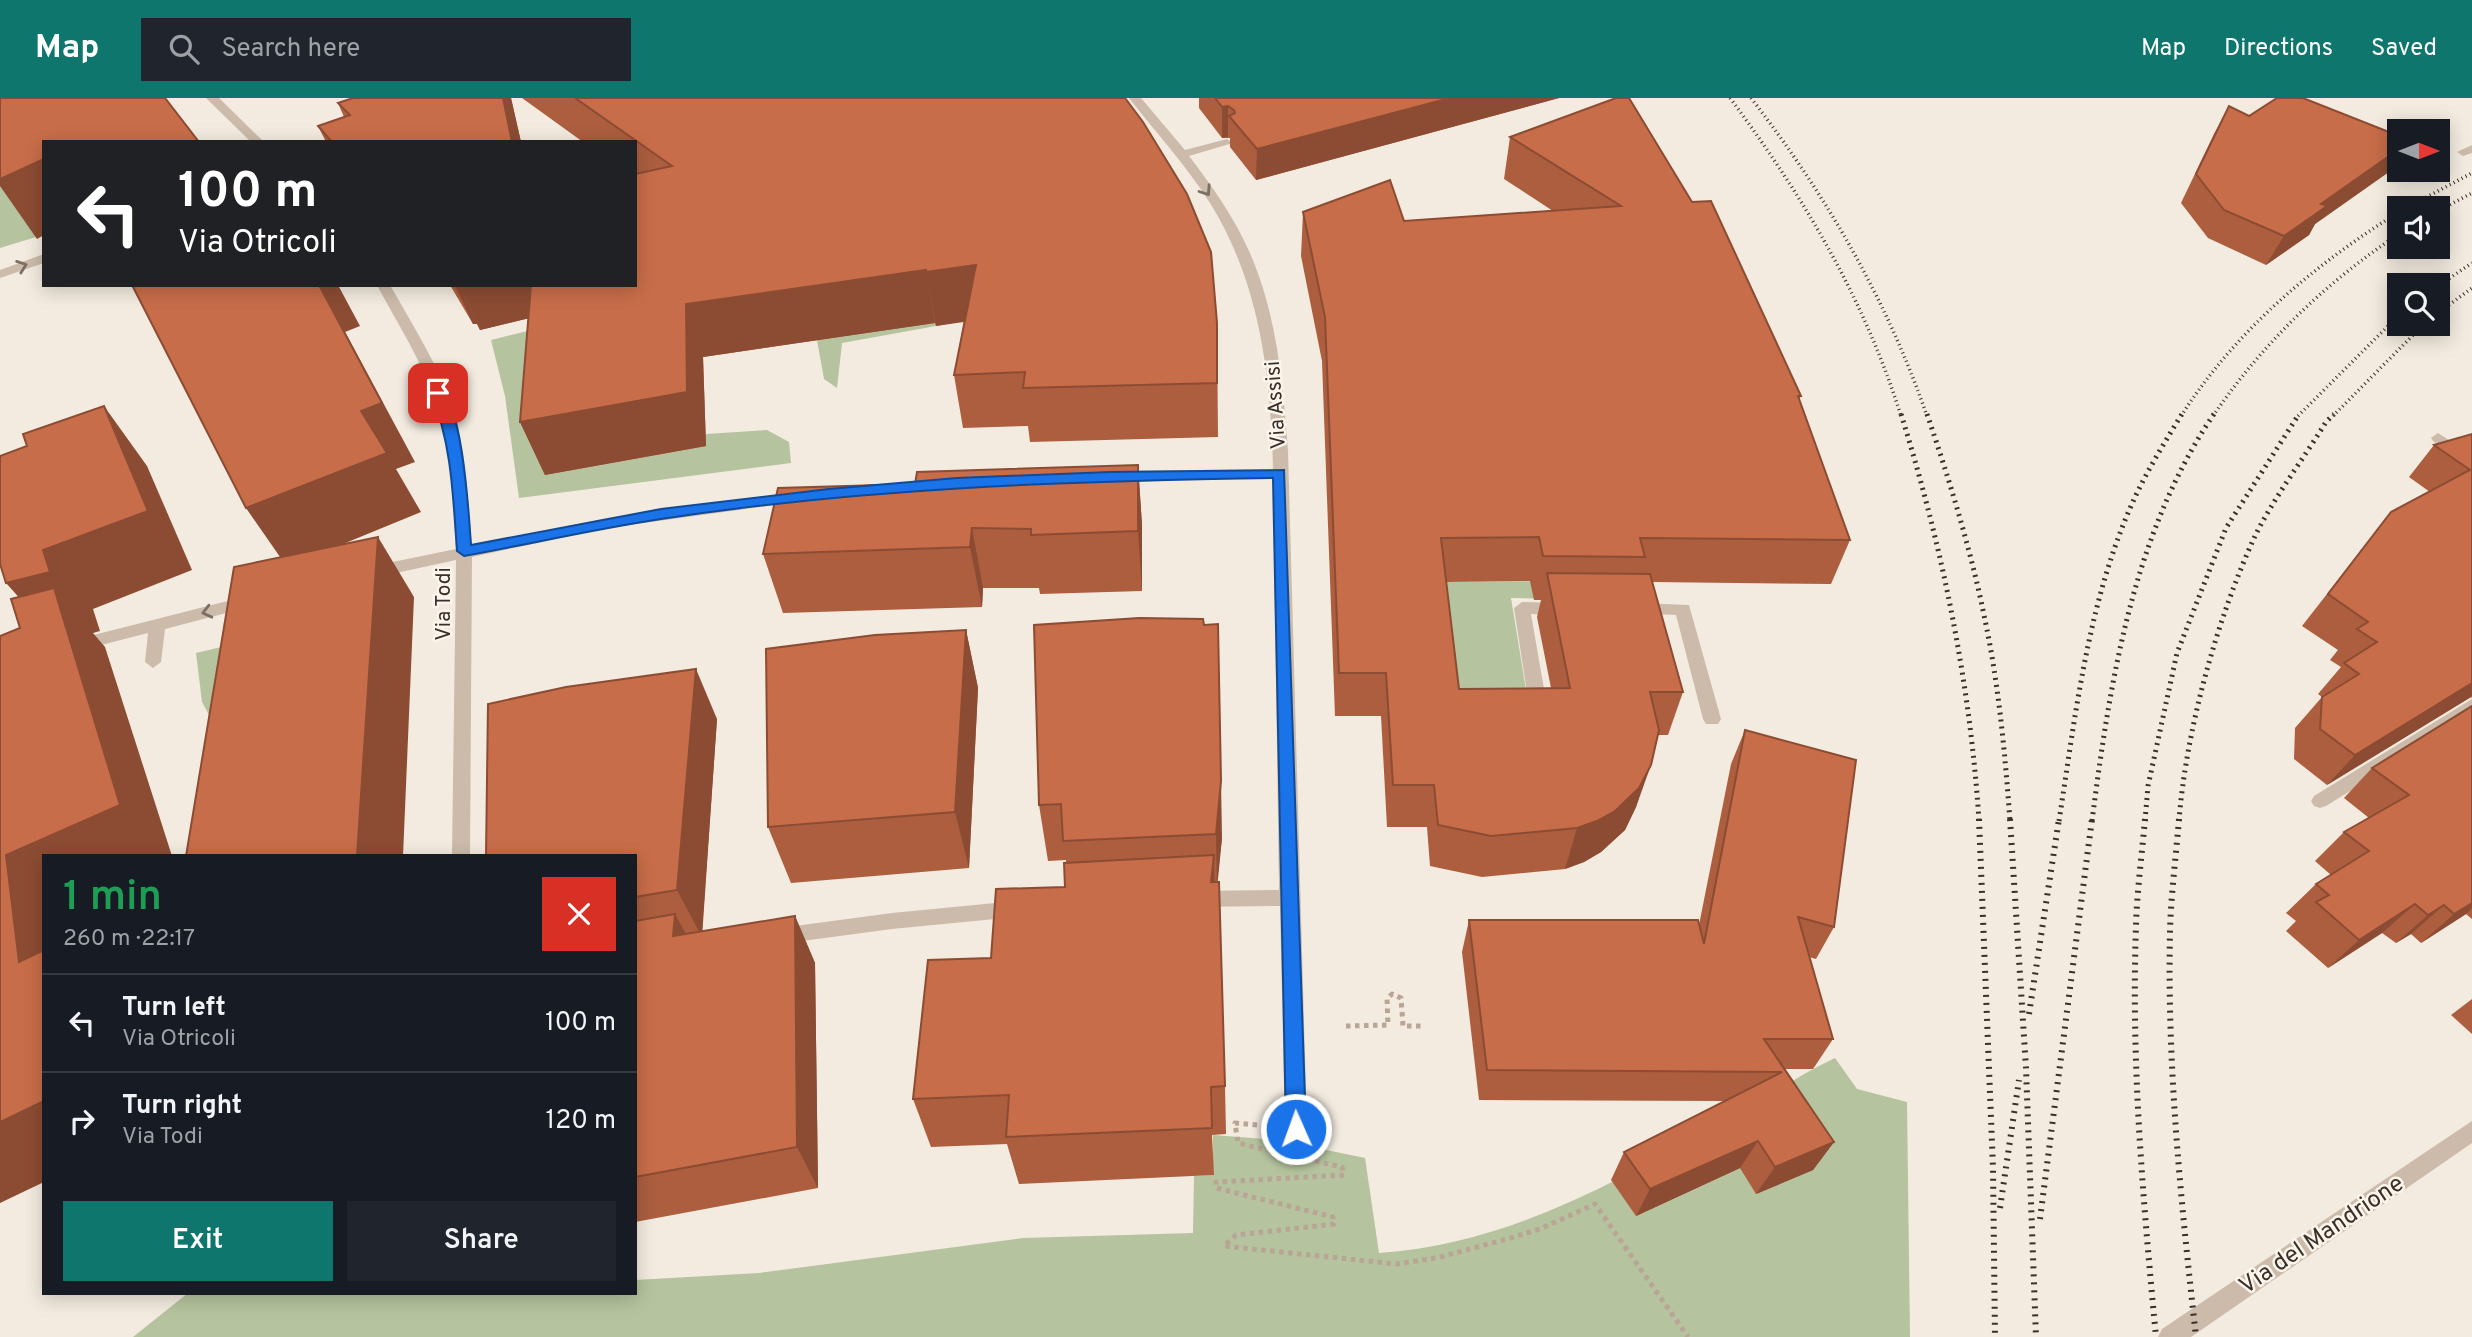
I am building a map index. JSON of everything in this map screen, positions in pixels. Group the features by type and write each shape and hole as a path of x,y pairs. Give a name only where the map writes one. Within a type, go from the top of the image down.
{"street":[{"path":"212,98 256,140"},
{"name":"Via Assisi","path":"1135,98 1181,155 1234,234 1256,286 1270,348 1279,474 1296,1129"},
{"path":"1181,155 1227,144"},
{"path":"0,274 42,259"},
{"name":"Via Todi","path":"384,287 420,351 447,415 458,468 464,551 461,854"},
{"path":"2438,438 2472,462"},
{"path":"1096,477 1279,474"},
{"path":"358,575 464,551 661,514 817,495"},
{"path":"65,648 270,596"},
{"path":"1540,719 1522,608 1575,609"},
{"path":"1616,609 1683,609 1712,719"},
{"path":"153,662 157,624"},
{"path":"2320,801 2472,706"},
{"path":"1176,900 1289,898"},
{"path":"765,938 892,921 1040,907"},
{"name":"Via del Mandrione","path":"2170,1337 2273,1265 2319,1238 2472,1131"}],"path":[{"path":"1346,1026 1388,1025 1387,999 1392,994 1401,998 1403,1026 1421,1026"},
{"path":"1264,1149 1238,1143 1234,1123 1296,1129"},
{"path":"1303,1158 1342,1167 1344,1175 1216,1182 1216,1188 1333,1217 1334,1224 1236,1235 1224,1246 1396,1264 1436,1258 1507,1240 1540,1229 1595,1204 1688,1337"}],"green space":[{"path":"0,182 36,237 0,248"},
{"path":"914,237 936,326 842,343 837,388 824,379 817,340 626,330 546,475 705,446 706,434 767,430 789,442 791,463 519,498 505,396 491,340"},
{"path":"1554,581 1558,599 1511,598 1527,696 1450,716 1435,582"},
{"path":"276,634 215,726 202,702 196,653"},
{"path":"1835,1058 1857,1089 1907,1102 1910,1337 133,1337 186,1295 637,1295 637,1280 759,1273 1023,1238 1193,1233 1194,1176 1213,1175 1213,1135 1278,1140 1365,1158 1379,1253 1426,1247 1471,1238 1556,1208 1638,1169"}],"building":[{"path":"0,98 165,98 197,140 42,140 42,160 0,179"},
{"path":"353,98 503,98 512,140 330,140 318,126 350,115 338,103"},
{"path":"575,98 1125,98 1143,122 1187,194 1211,252 1217,323 1217,383 1023,388 1025,372 954,375 976,265 686,304 687,392 520,422 531,287 637,287 637,174 672,166"},
{"path":"1215,98 1450,98 1257,149 1229,116 1235,113 1234,110 1228,106 1222,107"},
{"path":"1616,98 1629,98 1692,202 1711,201 1801,396 1798,396 1850,540 1640,538 1645,557 1543,556 1539,537 1441,538 1459,689 1570,688 1547,573 1650,574 1683,692 1650,692 1659,730 1651,765 1639,788 1615,811 1577,828 1491,836 1438,825 1434,785 1393,785 1386,673 1339,673 1325,317 1303,212 1390,180 1404,221 1621,206 1510,137"},
{"path":"2277,98 2303,98 2387,131 2387,157 2321,204 2327,206 2284,236 2224,210 2196,174 2229,106 2249,116"},
{"path":"133,287 320,287 382,403 361,411 387,453 246,508"},
{"path":"104,406 148,511 43,550 50,572 6,583 0,564 0,456 27,446 23,434"},
{"path":"2472,434 2472,683 2355,755 2320,729 2322,697 2359,674 2344,663 2377,642 2357,629 2368,622 2328,594 2391,512 2470,470 2434,445"},
{"path":"1138,465 1138,531 1031,535 1031,529 972,528 970,547 763,554 778,488 915,484 917,472"},
{"path":"378,537 357,854 186,854 234,567"},
{"path":"54,588 120,805 6,855 19,962 42,951 42,1102 0,1122 0,636 20,628 11,599"},
{"path":"1139,618 1203,619 1204,625 1218,624 1221,781 1216,834 1063,841 1061,804 1039,805 1034,625"},
{"path":"966,630 955,812 768,827 766,649 875,635"},
{"path":"696,669 677,890 637,897 637,854 486,854 488,704 566,687"},
{"path":"2472,706 2472,903 2454,914 2444,905 2428,915 2415,904 2359,940 2316,902 2329,895 2316,884 2369,851 2344,832 2409,795 2372,768"},
{"path":"1745,730 1856,760 1834,927 1798,917 1833,1039 1764,1039 1834,1142 1775,1167 1758,1141 1650,1189 1624,1152 1782,1072 1487,1070 1469,920 1698,920 1704,944"},
{"path":"1214,855 1211,882 1219,882 1225,1086 1211,1087 1212,1128 1006,1137 1009,1095 913,1099 928,960 991,958 996,889 1065,887 1064,863"},
{"path":"675,914 673,936 795,916 797,1147 637,1177 637,921"}],"railway":[{"path":"1730,98 1782,172 1850,289 1886,372 1901,416"},
{"path":"1751,98 1805,172 1852,250 1893,331 1927,416"},
{"path":"2429,196 2472,173"},
{"path":"2450,205 2472,193"},
{"path":"2181,416 2226,355 2279,302 2337,254 2387,220"},
{"path":"2213,416 2252,364 2297,316 2346,273 2387,242"},
{"path":"2450,278 2472,263"},
{"path":"2450,304 2472,288"},
{"path":"2298,416 2387,327"},
{"path":"2333,416 2412,336"},
{"path":"1901,414 1929,514 1952,615 1969,717 1979,821"},
{"path":"1927,414 1959,516 1985,620 1998,695 2010,821"},
{"path":"2059,821 2086,654 2107,571 2137,493 2182,414"},
{"path":"2092,821 2107,715 2129,610 2163,508 2186,460 2214,414"},
{"path":"2145,821 2148,786 2177,653 2226,528 2299,414"},
{"path":"2179,821 2188,750 2205,676 2241,568 2271,508 2326,422 2334,414"},
{"path":"1979,819 1993,1168 1995,1337"},
{"path":"2010,819 2026,1068 2036,1337"},
{"path":"2029,1014 2059,819"},
{"path":"2040,1219 2092,819"},
{"path":"2145,819 2137,913 2135,1029 2143,1183 2156,1337"},
{"path":"2179,819 2170,931 2171,1033 2180,1185 2196,1337"},
{"path":"2000,1208 2019,1080"}],"route":[{"path":"438,393 447,415 458,468 464,551 661,514 931,484 1110,476 1279,474 1296,1129"}]}
